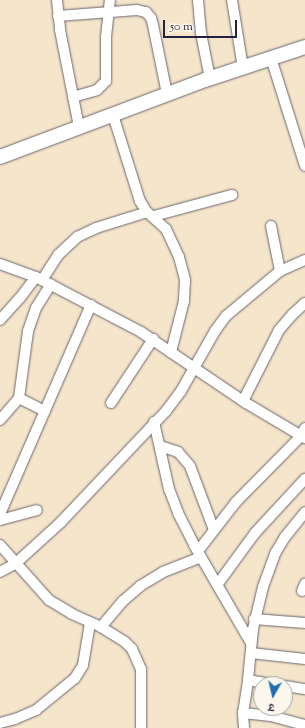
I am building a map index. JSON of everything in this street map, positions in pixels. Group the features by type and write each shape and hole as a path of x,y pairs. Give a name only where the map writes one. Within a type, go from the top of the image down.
{"main road":[{"path":"0,157 167,94 305,47"}],"street":[{"path":"57,0 58,16 79,128"},
{"path":"73,97 97,90 106,81 108,12 110,0"},
{"path":"198,0 201,33 210,79"},
{"path":"232,0 243,68"},
{"path":"58,16 137,10 149,15 153,25 167,94"},
{"path":"271,58 305,166"},
{"path":"113,115 140,201 166,229 185,280 184,301 171,352"},
{"path":"2,415 19,398 28,331 43,280 58,255 77,237 96,228 232,195"},
{"path":"271,226 280,272"},
{"path":"0,572 16,563 79,504 154,422 181,391 215,331 226,316 280,272 305,260"},
{"path":"0,264 43,280 152,339 243,401 304,434 248,489 214,530 199,554 163,572 140,586 123,601 101,628"},
{"path":"0,320 15,304 43,280"},
{"path":"243,401 279,330 293,314 305,304"},
{"path":"0,514 91,305"},
{"path":"111,403 152,339"},
{"path":"19,398 45,411"},
{"path":"154,422 173,501 199,554 251,648"},
{"path":"160,446 178,452 190,466 214,530"},
{"path":"217,585 255,533 305,479"},
{"path":"0,520 37,510"},
{"path":"244,728 242,713 248,680 254,619 263,587 276,552 285,537 305,512"},
{"path":"0,545 49,600 125,642 138,659 142,680 141,728"},
{"path":"254,619 305,623"},
{"path":"0,723 15,720 36,710 75,678 84,665 90,622"},
{"path":"251,648 305,659"},
{"path":"248,680 253,681"},
{"path":"293,687 305,689"},
{"path":"242,713 271,716 305,725"}]}
